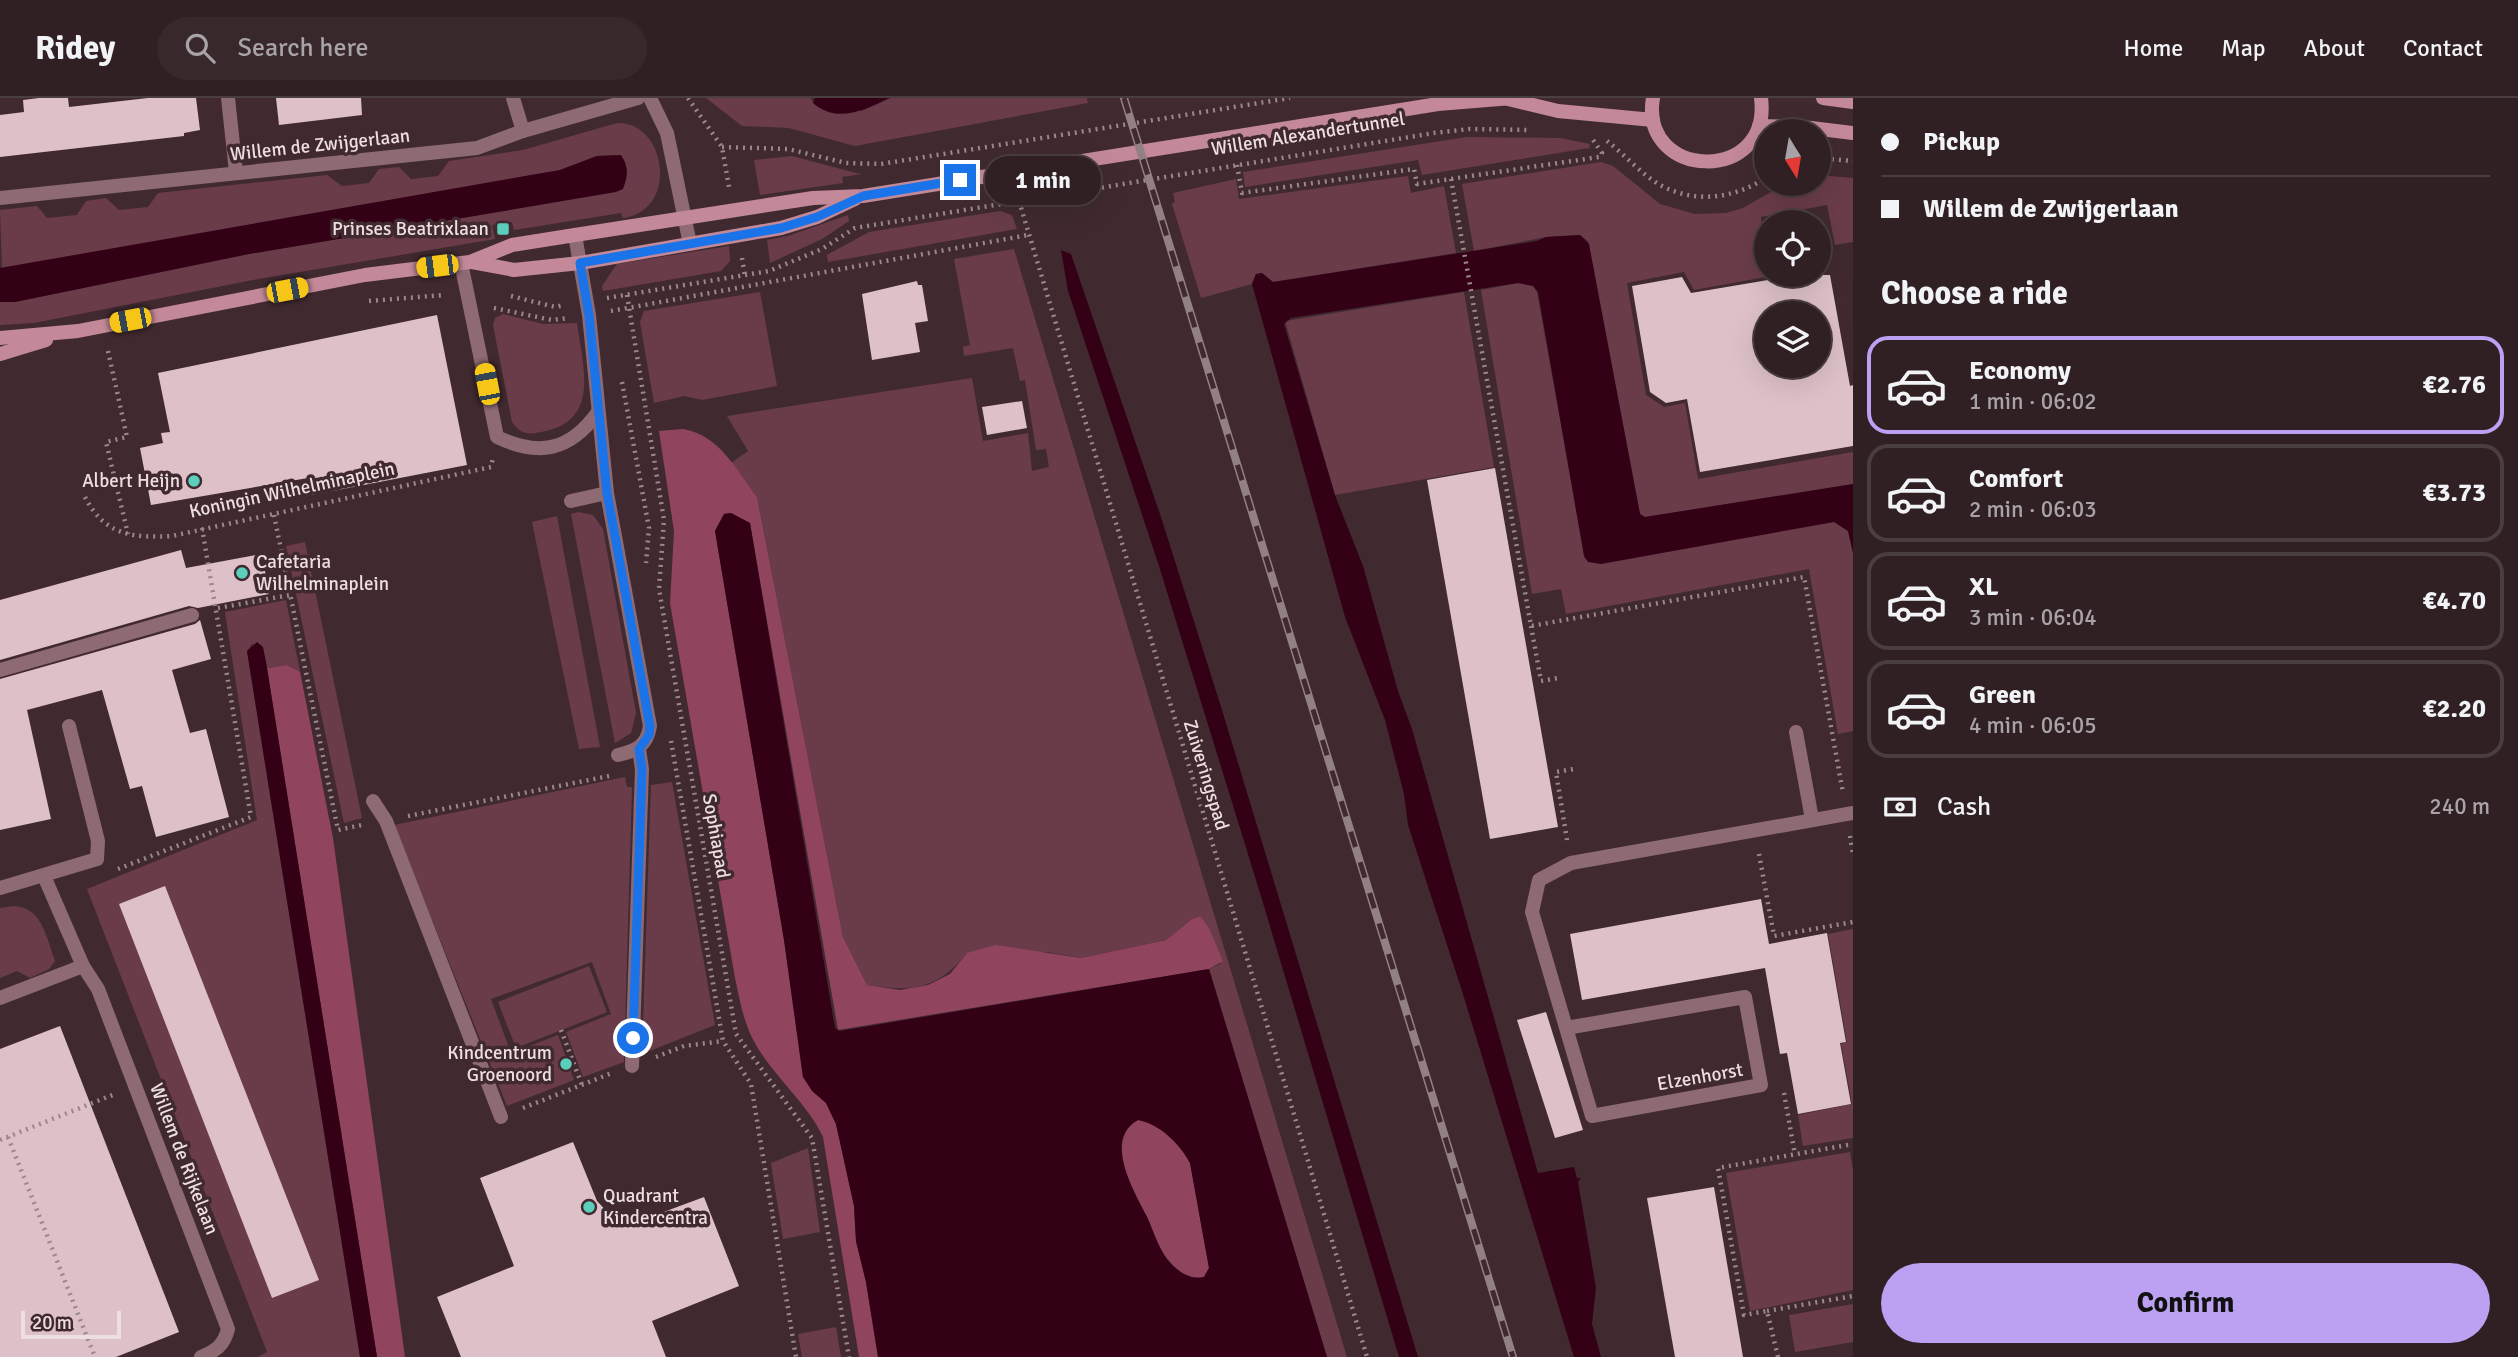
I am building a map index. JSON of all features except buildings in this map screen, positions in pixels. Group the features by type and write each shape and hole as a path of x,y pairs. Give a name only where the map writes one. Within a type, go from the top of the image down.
{"main road":[{"path":"1653,98 1653,120 1663,141 1672,150 1692,161 1704,163 1727,159 1737,154 1754,137"},
{"path":"1760,119 1761,98"},
{"path":"1823,98 1853,102"},
{"name":"Willem Alexandertunnel","path":"863,196 1438,104 1510,99 1558,111 1653,120"},
{"path":"1831,130 1853,133"},
{"path":"0,354 78,331 365,275 466,263 512,245 813,198 863,196"},
{"path":"466,263 514,270 580,263 738,235 817,217 863,196"},
{"path":"0,338 78,331"}],"street":[{"path":"228,98 236,172"},
{"path":"513,98 523,131"},
{"name":"Willem de Zwijgerlaan","path":"0,198 477,148 523,131 638,98"},
{"path":"650,98 667,133 690,244"},
{"path":"575,234 589,315 607,493 650,726 649,735 639,749 618,755"},
{"path":"466,263 496,437 518,447 544,449 566,443 586,429 598,412"},
{"path":"571,501 607,493"},
{"path":"0,670 192,615"},
{"path":"0,888 97,859 98,841 69,726"},
{"path":"1796,732 1812,820"},
{"path":"632,1066 642,769 639,749"},
{"path":"373,801 386,821 501,1116"},
{"name":"Elzenhorst","path":"1566,1028 1745,997 1761,1085 1592,1116 1566,1028 1532,912 1539,880 1571,863 1850,813"},
{"name":"Willem de Rijkelaan","path":"44,876 83,966 98,989 228,1329 225,1341 215,1351 201,1357"},
{"path":"0,998 83,966"}],"path":[{"path":"688,98 722,147 734,210"},
{"name":"Willem Alexandertunnel","path":"722,147 788,149 863,165 1290,98"},
{"name":"Willem Alexandertunnel","path":"1018,201 1434,133 1469,129 1535,131"},
{"path":"1581,134 1605,140"},
{"path":"1237,165 1242,193 1414,169 1417,184 1599,157 1602,153 1590,136"},
{"path":"1831,159 1853,161"},
{"path":"1451,179 1541,681 1558,678"},
{"path":"883,223 1018,201"},
{"name":"Zuiveringspad","path":"1018,201 1367,1357"},
{"path":"738,235 745,276"},
{"path":"472,306 552,320 794,280 1028,235"},
{"name":"Sophiapad","path":"627,295 664,520 659,589 736,1034 812,1138 849,1357"},
{"path":"609,312 612,325"},
{"path":"108,351 127,437 106,442 128,535"},
{"path":"622,379 649,528 645,572"},
{"name":"Koningin Wilhelminaplein","path":"128,535 137,538 172,536 202,527 274,515 491,467 496,437"},
{"path":"85,498 99,516 113,528 128,535"},
{"path":"274,515 338,830 675,763"},
{"path":"97,859 116,870 251,817 218,608 202,527"},
{"path":"1531,626 1804,577 1850,813 1853,855"},
{"path":"218,608 290,595"},
{"name":"Sophiapad","path":"670,735 723,1041 751,1084 796,1357"},
{"path":"1571,863 1556,772 1574,769"},
{"path":"1755,830 1774,936 1853,922"},
{"path":"561,1030 582,1085"},
{"path":"1761,1085 1782,1081 1795,1154"},
{"path":"0,1140 135,1086"},
{"path":"9,1137 95,1357"},
{"path":"1853,1144 1718,1168 1744,1315 1853,1296"},
{"path":"1768,1311 1778,1357"}],"shaded area":[{"path":"706,98 811,98 813,103 862,111 891,98 1087,98 1088,103 855,146 789,128 742,126"},
{"path":"815,98 889,98 870,107 841,114 822,109 813,103"},
{"path":"617,123 634,126 647,136 660,167 659,184 653,200 641,212 623,218 621,213 514,230 512,222 492,225 495,239 253,280 34,323 0,325 0,302 15,302 249,254 566,200 621,155 597,156 560,170 2,269 0,210 37,206 47,218 77,215 86,201 106,198 119,210 148,207 158,193 327,175 342,186 369,183 379,169 399,167 411,179 438,176 449,161 523,150"},
{"path":"1467,137 1560,138 1590,144 1589,148 1422,175 1418,160 1245,187 1243,172"},
{"path":"621,155 627,176 623,189 616,192 249,254 15,302 0,302 0,268 560,170 597,156"},
{"path":"792,156 862,174 842,177 843,183 760,195 754,160"},
{"path":"1601,162 1613,166 1660,204 1695,214 1726,213 1743,208 1764,196 1831,196 1831,176 1853,178 1853,242 1835,245 1831,210 1828,210 1827,205 1800,210 1754,210 1754,279 1694,290 1684,272 1627,283 1646,395 1664,407 1685,403 1698,479 1853,452 1853,484 1645,517 1640,514 1588,241 1580,235 1546,237 1474,251 1462,184"},
{"path":"1408,176 1411,193 1444,186 1456,253 1273,282 1262,273 1256,274 1252,284 1201,298 1172,204 1175,202 1173,193 1236,179 1239,199"},
{"path":"1000,211 1012,215 1017,229 828,262 827,255 869,232"},
{"path":"848,215 849,221 822,239 770,263 767,240 788,236"},
{"path":"1580,235 1589,244 1640,514 1645,517 1853,484 1853,553 1848,531 1834,522 1601,564 1588,562 1584,556 1538,292 1533,286 1518,283 1291,318 1284,324 1335,495 1363,566 1398,691 1412,729 1538,1173 1574,1167 1577,1178 1581,1178 1578,1182 1596,1288 1592,1324 1601,1357 1574,1357 1462,991 1408,825 1404,794 1385,720 1345,617 1252,284 1256,274 1262,273 1273,282 1537,241 1546,237"},
{"path":"729,246 730,261 721,271 603,291 602,286 617,264"},
{"path":"1014,249 1347,1357 1327,1357 1209,969 1220,964 1200,916 1192,919 1166,940 1081,958 1048,952 967,953 945,975 923,986 911,988 867,985 843,937 757,497 731,463 748,451 727,416 972,378 983,441 1028,433 1032,471 1049,467 1046,449 1036,450 1025,380 1020,381 1013,348 964,356 963,347 970,345 954,259"},
{"path":"1061,250 1071,254 1161,517 1418,1357 1399,1357 1159,566 1068,291"},
{"path":"1518,283 1533,286 1537,292 1585,559 1834,522 1848,531 1853,553 1853,731 1838,734 1809,569 1566,614 1561,589 1532,594 1481,290"},
{"path":"760,292 777,386 702,400 684,396 654,403 640,322 644,311"},
{"path":"1464,292 1494,467 1335,495 1285,321"},
{"path":"503,314 543,324 577,323 584,390 573,417 560,426 528,433 518,429 512,422 493,325 495,318"},
{"path":"683,429 696,432 717,446 757,497 843,937 867,985 900,990 928,985 950,974 967,953 996,945 1081,958 1166,940 1192,919 1200,916 1209,928 1223,961 1209,969 838,1030 750,523 731,513 724,514 715,531 784,940 803,1077 826,1103 836,1124 854,1206 856,1241 866,1282 878,1357 859,1357 823,1137 756,1045 745,1021 735,978 670,603 674,531 659,431"},
{"path":"578,512 593,515 603,529 636,713 631,733 615,743 571,514"},
{"path":"731,513 750,523 835,1028 840,1031 1209,969 1327,1357 878,1357 866,1282 856,1241 854,1206 836,1124 826,1103 812,1091 803,1077 784,940 715,531 724,514","holes":["1138,1120 1168,1136 1190,1163 1209,1268 1204,1277 1186,1275 1166,1259 1130,1182 1122,1153 1122,1140 1127,1129"]},
{"path":"557,516 600,747 579,749 532,522"},
{"path":"305,542 362,818 344,823 286,546"},
{"path":"286,600 300,672 287,665 267,668 263,647 252,644 247,651 360,1357 257,1357 267,1352 87,889 257,820 225,612"},
{"path":"257,642 263,647 267,668 377,1357 360,1357 247,651"},
{"path":"287,665 300,672 333,838 405,1357 377,1357 267,668"},
{"path":"625,777 627,787 632,787 624,1062 583,1077 566,1032 611,1014 592,962 491,999 511,1053 558,1035 574,1080 507,1106 394,825"},
{"path":"672,782 715,1025 642,1054 651,785"},
{"path":"23,907 37,918 46,934 55,961 49,969 30,978 17,971 0,978 0,908"},
{"path":"1853,929 1853,1138 1803,1146 1798,1115 1852,1104 1841,1044 1847,1042 1828,934"},
{"path":"589,966 607,1012 516,1048 498,1002"},
{"path":"1138,1120 1154,1126 1168,1136 1190,1163 1209,1268 1204,1277 1186,1275 1167,1259 1130,1182 1122,1154 1123,1141 1128,1129"},
{"path":"808,1148 820,1232 783,1239 771,1163"},
{"path":"1850,1152 1853,1171 1853,1290 1750,1311 1726,1173"},
{"path":"1853,1304 1853,1342 1795,1352 1789,1315"},
{"path":"836,1327 841,1357 802,1357 798,1334"}],"railway":[{"path":"1124,98 1513,1357"}],"place":[{"name":"Prinses Beatrixlaan","path":"503,229"},
{"name":"Albert Heijn","path":"194,481"},
{"name":"Cafetaria Wilhelminaplein","path":"242,573"},
{"name":"Kindcentrum Groenoord","path":"566,1064"},
{"name":"Quadrant Kindercentra","path":"589,1207"}],"route":[{"path":"633,1038 642,769 639,749 649,735 650,726 607,493 589,315 580,263 781,228 817,217 863,196 960,180"}]}
